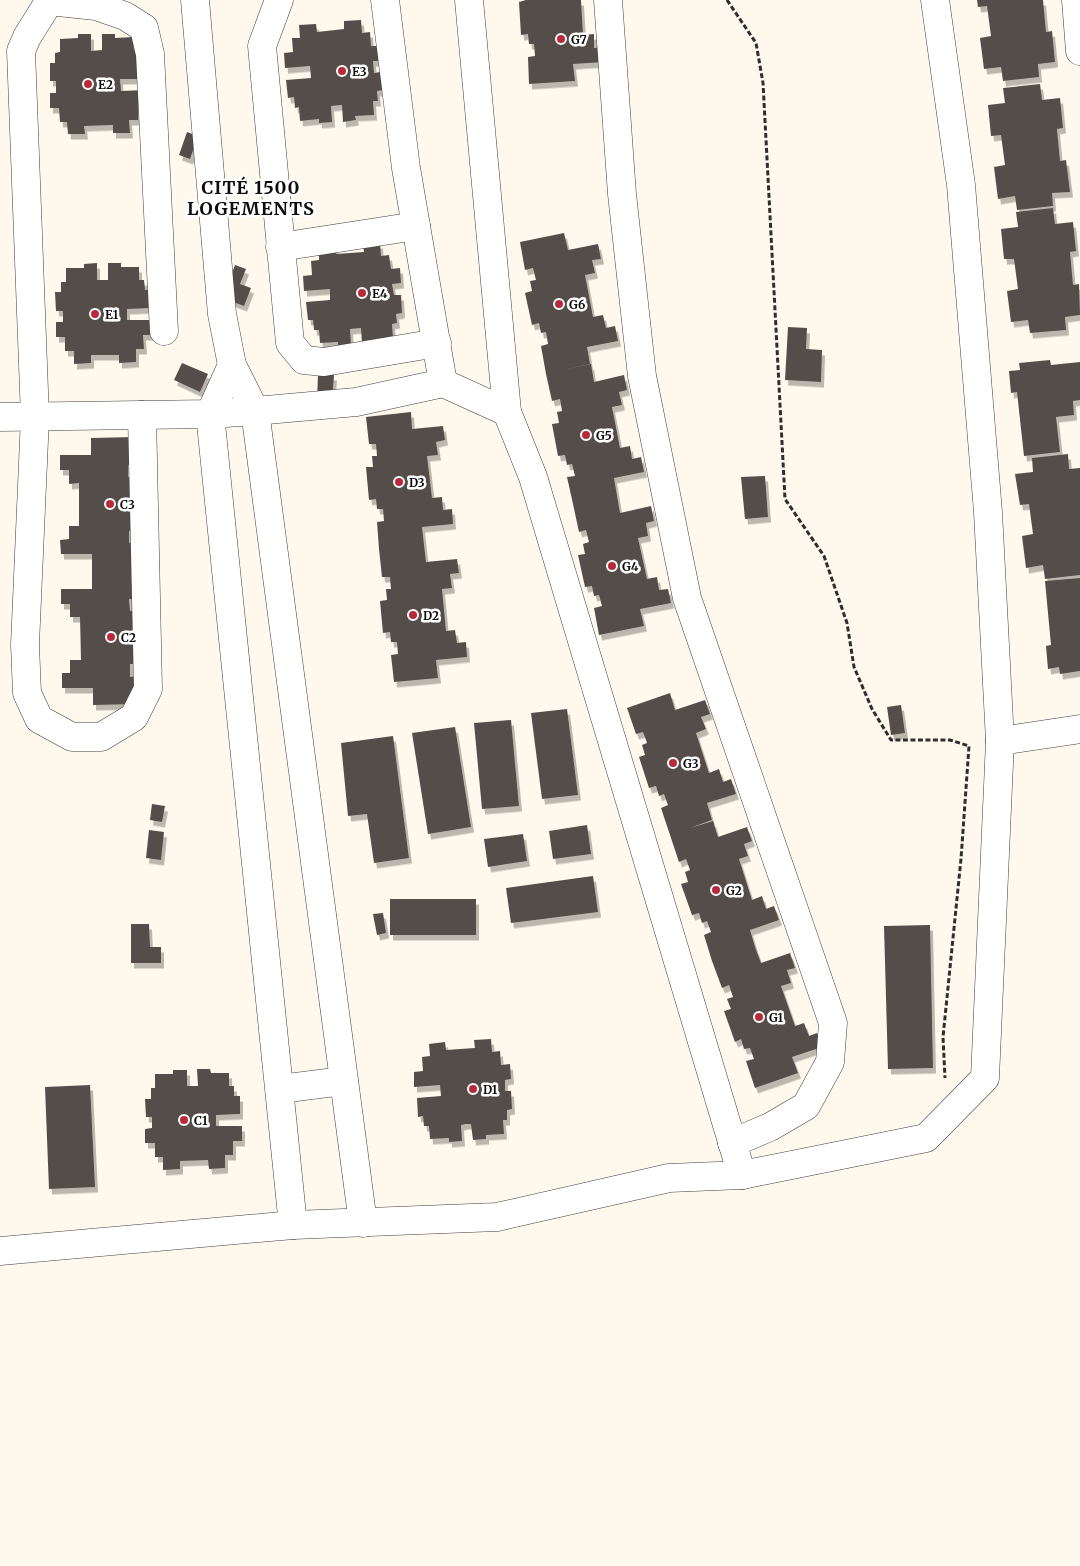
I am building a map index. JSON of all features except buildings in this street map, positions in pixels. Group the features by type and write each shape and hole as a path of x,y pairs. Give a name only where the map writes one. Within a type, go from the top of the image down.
{"street":[{"path":"195,0 222,314 232,364 255,411 363,1223"},
{"path":"280,0 262,46 290,343 304,360 324,362 437,343"},
{"path":"385,0 406,168 444,383"},
{"path":"469,0 507,412 533,477 742,1176"},
{"path":"608,0 622,194 642,376 687,598 833,1023 830,1062 806,1106 770,1128 732,1143"},
{"path":"0,1251 293,1225 497,1217 669,1178 742,1176 926,1138 986,1078 1000,741 988,512 961,185 935,0"},
{"path":"1076,0 1080,51"},
{"path":"142,415 148,689 134,717 101,737 72,737 40,719 27,693 25,645 36,417 20,51 50,1 96,6 125,16 144,28 150,54 164,331"},
{"path":"280,247 416,226"},
{"path":"232,364 210,414 293,1225"},
{"path":"0,417 210,414 255,411 356,402 444,383 507,412"},
{"path":"1000,741 1080,729"},
{"path":"280,1089 343,1081"}],"path":[{"path":"727,0 756,42 764,83 785,500 824,556 847,623 854,667 872,709 891,740 950,740 969,746 961,859 943,1037 946,1076 943,1085"}],"place":[{"name":"G7","path":"561,39"},
{"name":"E3","path":"342,71"},
{"name":"E2","path":"88,84"},
{"name":"E4","path":"362,293"},
{"name":"G6","path":"559,304"},
{"name":"E1","path":"95,314"},
{"name":"G5","path":"586,435"},
{"name":"D3","path":"399,482"},
{"name":"C3","path":"110,504"},
{"name":"G4","path":"612,566"},
{"name":"D2","path":"413,615"},
{"name":"C2","path":"111,637"},
{"name":"G3","path":"673,763"},
{"name":"G2","path":"716,890"},
{"name":"G1","path":"759,1017"},
{"name":"D1","path":"473,1089"},
{"name":"C1","path":"184,1120"}],"district":[{"name":"CITÉ 1500 LOGEMENTS","path":"251,197"}]}
